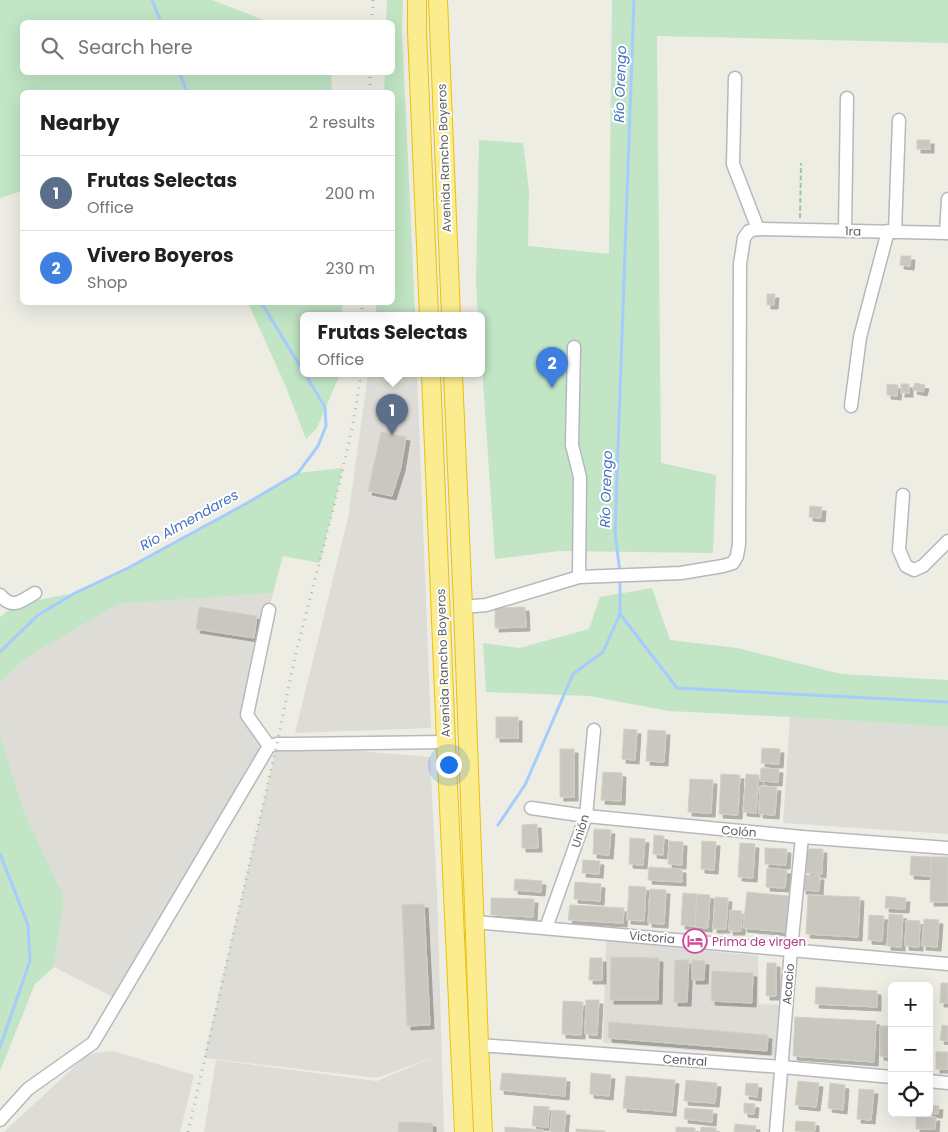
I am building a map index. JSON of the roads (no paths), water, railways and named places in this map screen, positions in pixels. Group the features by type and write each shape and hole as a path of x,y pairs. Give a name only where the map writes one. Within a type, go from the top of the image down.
{"highway":[{"name":"Avenida Rancho Boyeros","path":"417,0 429,312"},
{"name":"Avenida Rancho Boyeros","path":"438,0 451,312"},
{"name":"Avenida Rancho Boyeros","path":"432,377 446,742 464,1132"},
{"name":"Avenida Rancho Boyeros","path":"453,377 483,1132"}],"street":[{"path":"463,607 486,605 580,577 680,573 733,563 737,556 739,544 740,264 744,238 749,231 758,229 733,164 735,78"},
{"path":"845,230 848,98"},
{"path":"851,406 860,337 891,232 899,120"},
{"path":"947,233 948,199"},
{"name":"1ra","path":"758,229 947,233"},
{"path":"574,347 572,446 580,477 580,577"},
{"path":"903,496 899,550 906,566 914,570 923,566 948,541"},
{"path":"0,595 6,602 17,604 35,593"},
{"path":"269,610 247,715 269,746"},
{"name":"Unión","path":"546,928 586,816 594,730"},
{"path":"0,1120 28,1089 93,1043 269,746 278,744 446,742"},
{"name":"Colón","path":"531,808 586,816 802,837 948,848"},
{"name":"Acacio","path":"776,1132 802,837"},
{"name":"Victoria","path":"475,922 948,964"},
{"name":"Central","path":"479,1045 782,1066 888,1077"},
{"path":"933,1081 948,1083"}],"waterway":[{"name":"Río Almendares","path":"152,0 160,20"},
{"name":"Río Orengo","path":"620,573 615,532 634,0"},
{"name":"Río Almendares","path":"180,75 186,90"},
{"name":"Río Almendares","path":"263,305 300,366"},
{"name":"Río Almendares","path":"0,652 38,615 75,593 128,568 249,502 298,473 318,446 326,426 325,407 307,377"},
{"name":"Río Orengo","path":"620,579 620,614 677,688 948,702"},
{"path":"498,825 525,785 573,674 603,652 620,614"},
{"name":"Río Almendares","path":"0,854 28,925 30,961 0,1047"}],"railway":[{"path":"372,20 373,0"},
{"path":"370,75 370,90"},
{"path":"362,305 362,312"},
{"path":"188,1132 277,744 295,657 338,490 353,424 361,377"}],"place":[{"name":"Vivero Boyeros","path":"552,388"},
{"name":"Frutas Selectas","path":"392,435"},
{"name":"Prima de virgen","path":"695,941"}]}
